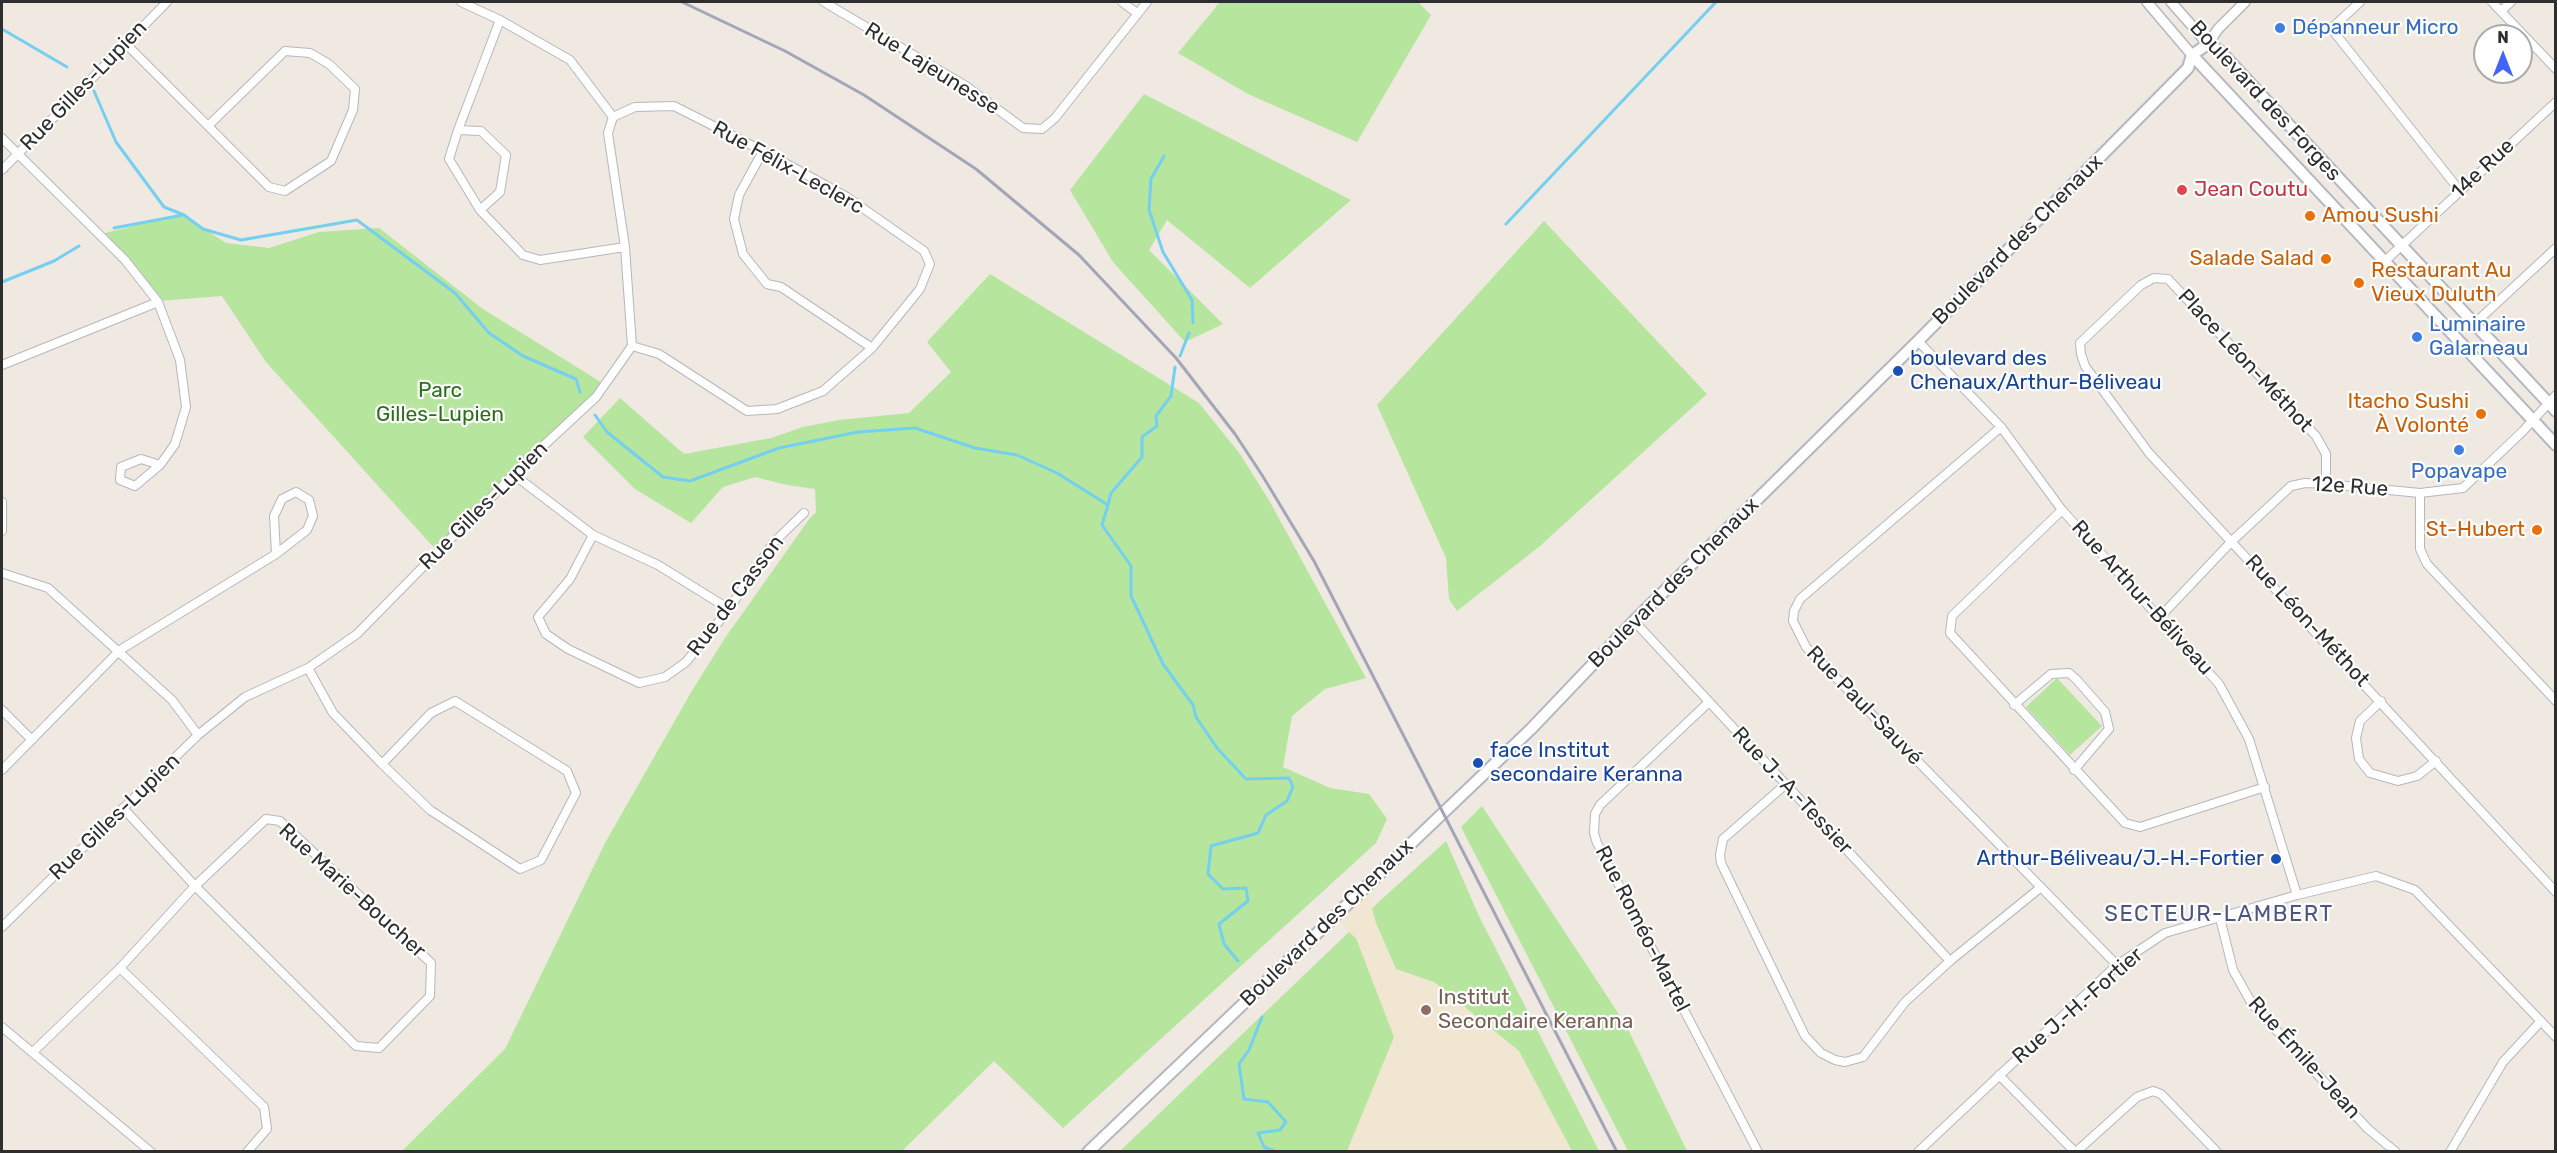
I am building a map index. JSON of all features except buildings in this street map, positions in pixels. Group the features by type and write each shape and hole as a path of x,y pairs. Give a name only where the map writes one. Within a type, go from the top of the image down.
{"main road":[{"name":"Boulevard des Chenaux","path":"1088,1152 1348,905 1443,811 1474,784 1634,621 1918,341 2188,68 2192,56 2208,44"},
{"name":"Boulevard des Forges","path":"2208,44 2220,51 2473,325 2552,399 2556,411"},
{"name":"Boulevard des Forges","path":"2192,56 2556,446"}],"street":[{"name":"Rue Gilles-Lupien","path":"2,170 167,2"},
{"path":"462,2 500,20 570,60 613,117 608,133 625,247 632,346"},
{"name":"Rue Lajeunesse","path":"824,2 966,86 1023,128 1042,129 1055,118 1137,13"},
{"path":"1122,2 1137,13 1147,2"},
{"name":"Boulevard des Forges","path":"2147,2 2192,56"},
{"name":"Boulevard des Forges","path":"2171,2 2208,44"},
{"name":"Boulevard des Chenaux","path":"2208,44 2218,29 2245,2"},
{"path":"2360,2 2333,29 2460,191"},
{"path":"2492,2 2556,69"},
{"path":"2501,11 2511,2"},
{"path":"500,20 449,159 480,210 523,255 540,260 625,247"},
{"path":"126,44 269,187 285,191 331,161 353,110 355,90 330,64 310,53 285,51 209,125"},
{"name":"14e Rue","path":"2385,261 2556,102"},
{"name":"Rue Félix-Leclerc","path":"613,117 634,106 674,106 847,197 924,251 930,264 920,289 872,348 823,391 777,409 747,411 659,354 632,346"},
{"path":"458,130 481,131 506,155 501,192 480,210"},
{"path":"2,138 126,260 158,302 180,360 186,407 175,444 160,465 135,486 120,480 121,467 141,459 160,465"},
{"path":"763,151 739,195 734,219 743,254 766,284 781,287 872,348"},
{"path":"2473,325 2556,248"},
{"name":"Place Léon-Méthot","path":"2232,541 2149,453 2085,366 2080,354 2080,343 2141,285 2154,278 2168,279 2316,436 2326,454 2326,484"},
{"path":"2,365 158,302"},
{"name":"Rue Arthur-Béliveau","path":"1918,341 2001,427 2062,510 2219,684 2249,739 2297,896"},
{"name":"Rue Gilles-Lupien","path":"2,927 198,735 245,698 308,668 357,634 513,474 596,397 632,346"},
{"name":"12e Rue","path":"2160,617 2232,541 2291,486 2305,483 2326,484 2420,493 2463,488 2532,422 2552,399"},
{"name":"Rue Paul-Sauvé","path":"2001,427 1800,600 1794,610 1793,621 1806,647 2117,965"},
{"path":"513,474 593,535 658,566 729,609"},
{"path":"2,770 120,650 276,554 307,530 313,516 309,500 296,492 282,499 274,516 276,554"},
{"path":"2420,493 2420,549 2427,564 2556,701"},
{"path":"2,502 2,531"},
{"path":"2062,510 1952,616 1950,633 2125,823 2140,827 2265,787"},
{"name":"Rue de Casson","path":"593,535 570,579 538,617 546,634 568,650 639,683 665,677 686,662 729,609 773,543 804,513"},
{"name":"Rue Léon-Méthot","path":"2232,541 2556,892"},
{"path":"2,573 48,588 120,650 171,700 198,735"},
{"name":"Rue J.-A.-Tessier","path":"1634,621 1950,961"},
{"path":"308,668 333,713 382,764 430,810 520,869 541,860 576,793 567,771 455,701 431,713 382,764"},
{"path":"2014,705 2051,674 2068,673 2076,679 2105,712 2109,729 2074,770"},
{"name":"Rue Léon-Méthot","path":"2381,701 2360,721 2356,738 2359,759 2370,773 2398,782 2416,776 2436,761"},
{"name":"Rue Roméo-Martel","path":"1709,702 1600,805 1595,814 1594,833 1597,843 1758,1152"},
{"path":"2,710 32,740"},
{"path":"1785,784 1723,839 1720,855 1724,870 1805,1036 1821,1053 1845,1062 1863,1056 1905,1002 1950,961 2040,888"},
{"name":"Rue Marie-Boucher","path":"33,1053 120,968 195,886 266,819 280,821 431,963 430,996 379,1048 356,1046 195,886 123,808"},
{"name":"Rue J.-H.-Fortier","path":"1918,1152 2117,965 2165,933 2376,876 2415,890 2556,1037"},
{"name":"Rue Émile-Jean","path":"2220,918 2233,970 2252,1004 2368,1129 2396,1152"},
{"path":"120,968 264,1107 267,1129 248,1152"},
{"path":"2450,1152 2503,1062 2541,1021"},
{"path":"2,1027 151,1152"},
{"path":"1999,1075 2076,1152 2137,1097 2153,1090 2161,1094 2217,1152"}],"shaded area":[{"name":"Institut Secondaire Keranna","path":"1369,890 1376,923 1395,969 1434,982 1519,1052 1572,1151 1347,1151 1394,1037 1356,939 1337,919"}],"green space":[{"path":"1220,2 1418,2 1431,15 1357,142 1248,94 1178,53"},
{"path":"1144,94 1351,200 1250,288 1167,220 1149,250 1223,324 1185,342 1113,262 1070,190"},
{"name":"Parc Gilles-Lupien","path":"181,214 226,243 269,248 319,232 379,228 483,309 604,384 437,551 266,362 222,296 158,301 101,234"},
{"path":"1544,221 1707,394 1540,546 1457,611 1449,599 1446,558 1377,405"},
{"path":"990,274 1199,403 1240,454 1270,502 1366,678 1325,689 1292,716 1283,767 1330,788 1369,794 1387,819 1376,843 1063,1128 994,1061 902,1151 402,1151 505,1049 605,843 693,689 725,638 816,512 815,489 755,477 723,487 691,523 635,489 583,437 620,398 684,454 771,438 803,427 839,420 909,413 951,372 927,342"},
{"path":"2057,678 2102,726 2070,755 2026,707"},
{"path":"1482,806 1626,1025 1687,1151 1628,1151 1461,827"},
{"path":"1446,841 1479,916 1599,1151 1572,1151 1519,1051 1434,982 1396,969 1372,908"},
{"path":"1349,932 1356,938 1394,1037 1347,1151 1120,1151"}],"waterway":[{"path":"1506,224 1716,2"},
{"path":"2,29 67,67"},
{"path":"94,91 116,142 164,207 184,215 203,229 241,240 357,220 455,293 489,333 523,356 576,379 580,392"},
{"path":"1164,156 1151,179 1149,210 1163,252 1192,300 1193,323"},
{"path":"114,228 183,215"},
{"path":"2,282 54,261 79,246"},
{"path":"1180,356 1189,333"},
{"path":"1108,505 1111,493 1142,457 1142,437 1157,426 1156,416 1171,396 1175,367"},
{"path":"595,415 607,432 663,477 690,481 779,448 858,432 915,428 975,448 1017,455 1057,473 1108,505 1102,525 1131,566 1131,596 1163,664 1193,705 1196,717 1217,748 1246,779 1289,778 1293,787 1287,801 1266,815 1258,833 1211,846 1208,874 1223,889 1246,888 1248,901 1219,924 1224,944 1238,961"},
{"path":"1262,1017 1249,1050 1239,1064 1244,1099 1268,1102 1286,1122 1280,1130 1258,1133 1264,1147 1277,1152"}],"railway":[{"path":"682,2 785,51 864,95 976,169 1079,255 1176,358 1235,434 1314,561 1617,1152"}],"place":[{"name":"Dépanneur Micro","path":"2280,28"},
{"name":"Jean Coutu","path":"2182,190"},
{"name":"Amou Sushi","path":"2310,216"},
{"name":"Salade Salad","path":"2326,259"},
{"name":"Restaurant Au Vieux Duluth","path":"2359,283"},
{"name":"Luminaire Galarneau","path":"2417,337"},
{"name":"boulevard des Chenaux/Arthur-Béliveau","path":"1898,371"},
{"name":"Itacho Sushi À Volonté","path":"2481,414"},
{"name":"Popavape","path":"2459,450"},
{"name":"St-Hubert","path":"2537,530"},
{"name":"face Institut secondaire Keranna","path":"1478,763"},
{"name":"Arthur-Béliveau/J.-H.-Fortier","path":"2276,859"},
{"name":"Institut Secondaire Keranna","path":"1426,1010"}],"district":[{"name":"SECTEUR-LAMBERT","path":"2219,915"}]}
